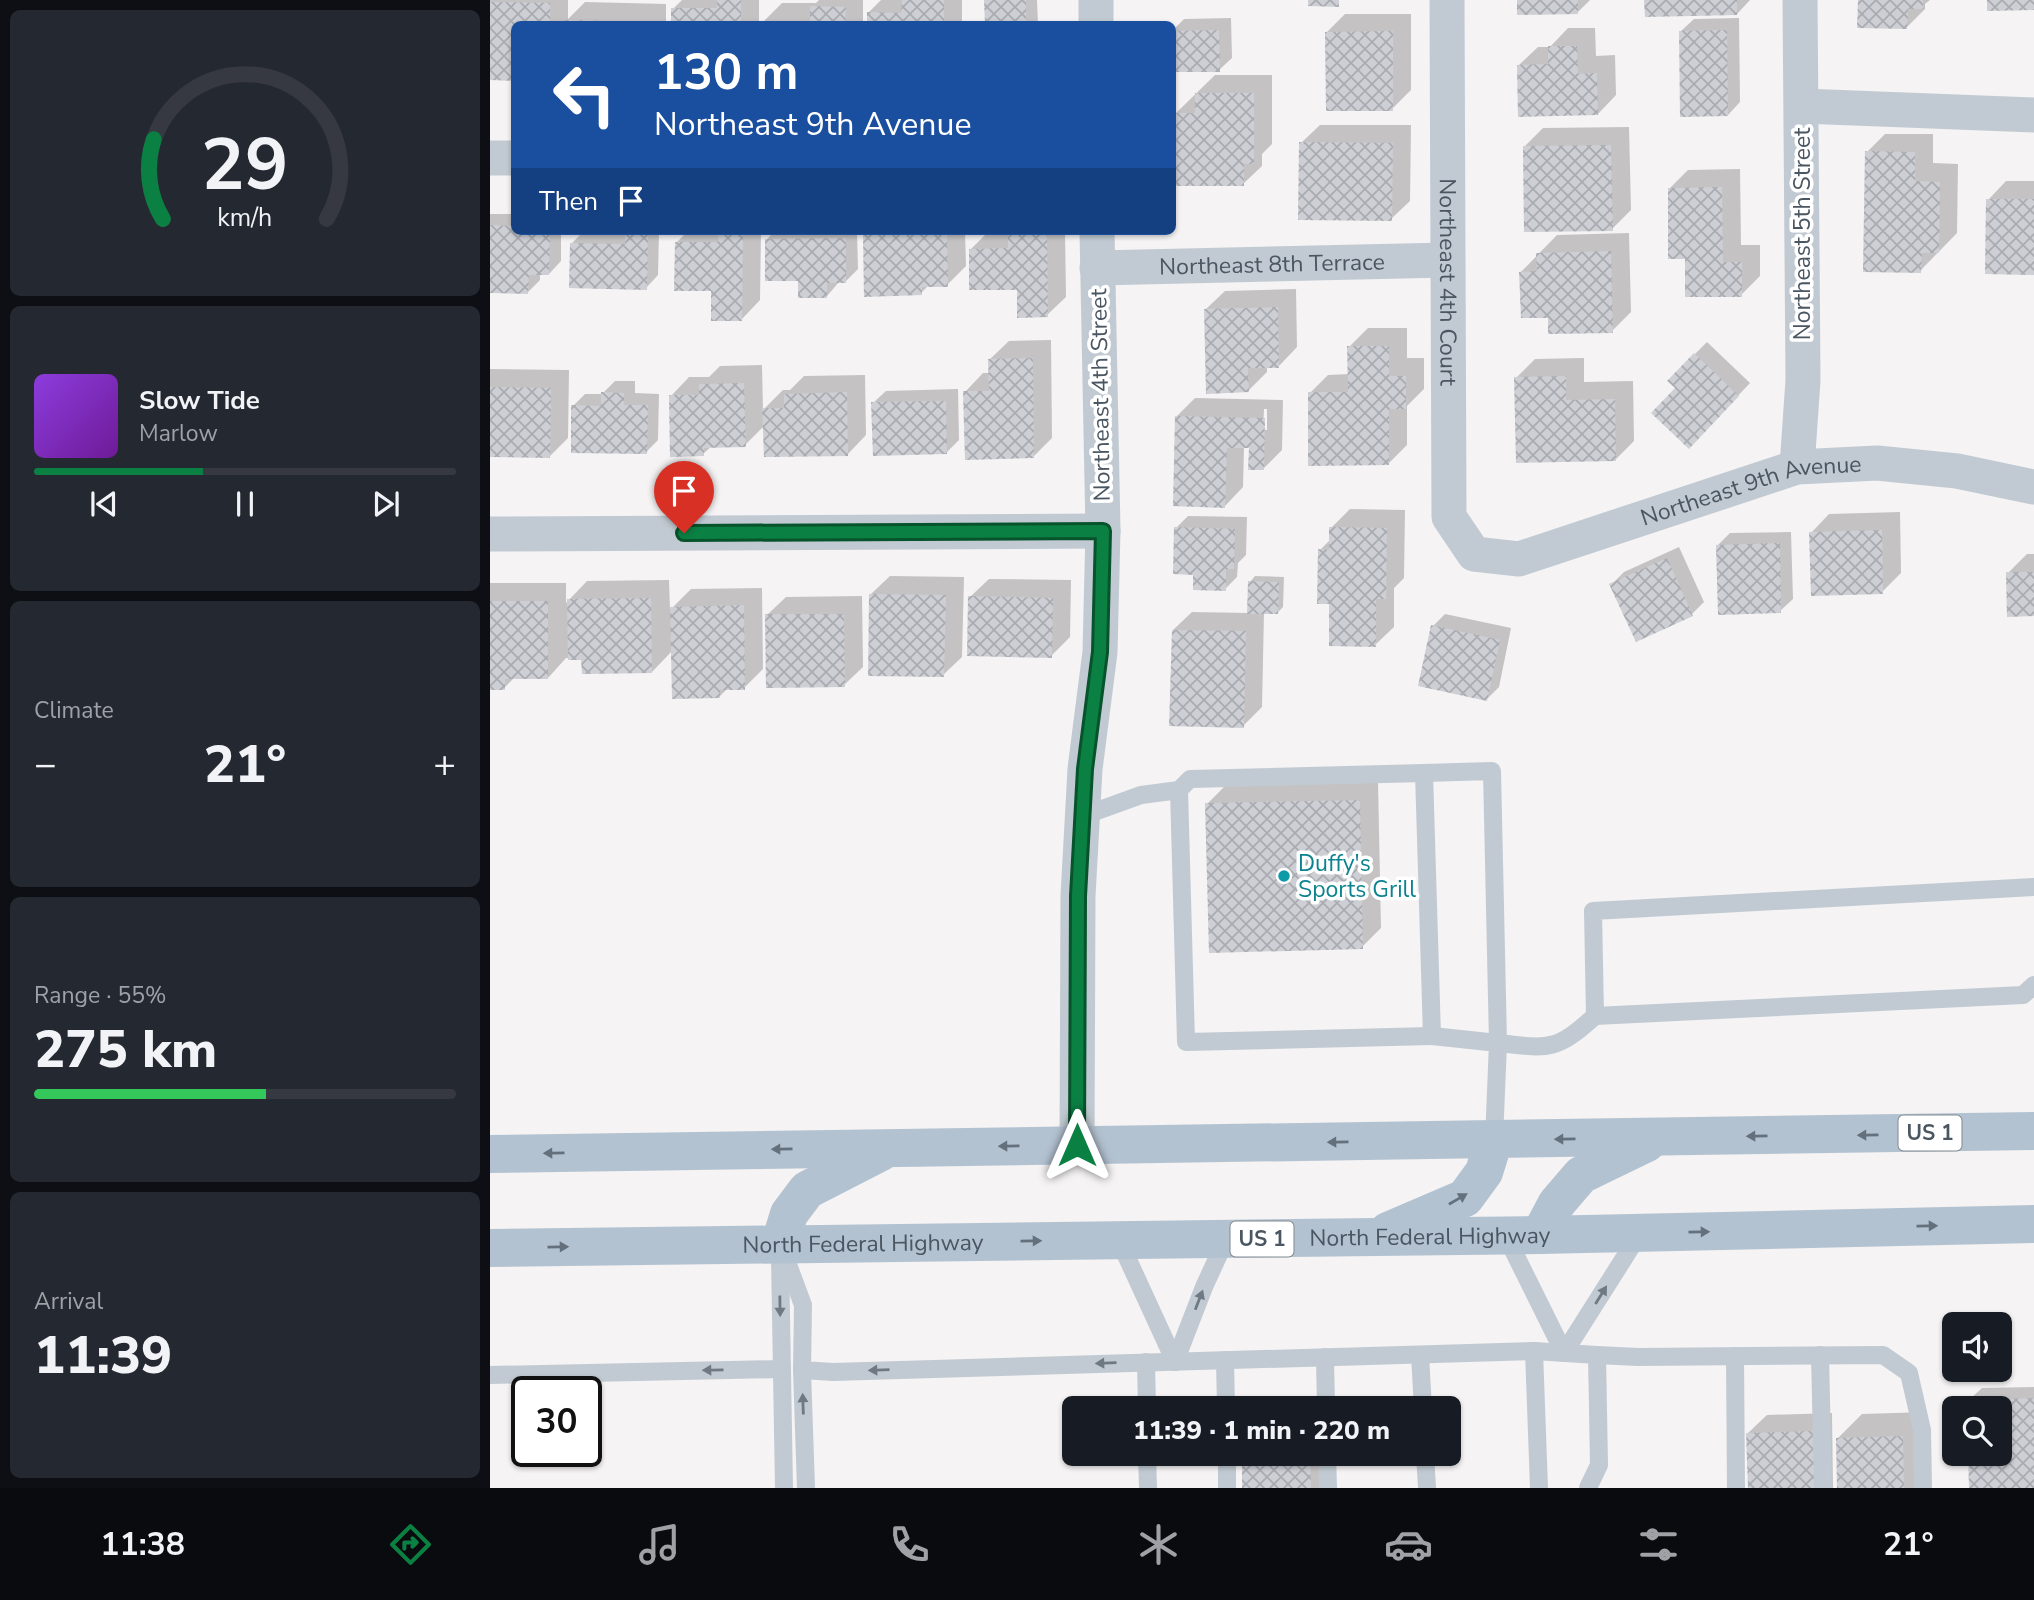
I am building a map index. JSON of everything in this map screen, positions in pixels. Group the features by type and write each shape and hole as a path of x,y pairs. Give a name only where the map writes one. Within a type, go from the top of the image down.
{"main road":[{"name":"US 1","path":"490,1153 2034,1131"},
{"path":"1523,1236 1581,1175 1658,1138"},
{"path":"1374,1237 1465,1198 1484,1172 1494,1140"},
{"path":"780,1244 789,1214 807,1190 889,1148"},
{"name":"North Federal Highway","path":"490,1248 1523,1236 2034,1224"}],"street":[{"path":"1096,0 1096,21"},
{"name":"Northeast 4th Court","path":"1447,0 1450,517 1474,554"},
{"name":"Northeast 5th Street","path":"1797,467 1803,380 1800,0"},
{"path":"1802,106 2034,115"},
{"path":"490,158 511,158"},
{"name":"Northeast 4th Street","path":"1077,1145 1078,896 1085,769 1100,652 1103,531 1097,235"},
{"name":"Northeast 8th Terrace","path":"1097,268 1447,260"},
{"name":"Northeast 9th Avenue","path":"1474,554 1520,558 1797,467 1877,463 1957,471 2034,487"},
{"path":"490,534 1103,531"}],"lane":[{"path":"1083,816 1141,795 1179,790 1191,779 1492,772 1498,1043 1494,1140"},
{"path":"1424,773 1432,1036"},
{"path":"1179,790 1186,1042 1432,1036 1542,1049 1553,1047 1573,1036 1595,1016 2023,995 2034,985"},
{"path":"1595,1016 1593,911 2034,887"},
{"path":"1564,1353 1640,1233"},
{"path":"1523,1236 1564,1353"},
{"path":"1175,1362 1226,1239"},
{"path":"1119,1240 1175,1362"},
{"path":"780,1244 784,1488"},
{"path":"780,1244 803,1305 806,1488"},
{"path":"802,1370 833,1372 1534,1351 1638,1357 1883,1355 1909,1373 1922,1430 1923,1488"},
{"path":"1534,1351 1539,1488"},
{"path":"1420,1354 1422,1396"},
{"path":"1588,1488 1599,1465 1597,1354"},
{"path":"1820,1355 1823,1488"},
{"path":"1735,1356 1736,1488"},
{"path":"1325,1357 1326,1396"},
{"path":"1225,1360 1226,1396"},
{"path":"1146,1362 1147,1396"},
{"path":"490,1375 781,1369"},
{"path":"782,1441 805,1439"},
{"path":"1147,1466 1148,1488"},
{"path":"1227,1466 1227,1488"},
{"path":"1327,1466 1328,1488"},
{"path":"1426,1466 1427,1488"}],"building":[{"path":"717,0 741,0 741,21 671,21 671,8 717,8"},
{"path":"902,0 944,0 944,21 867,21 867,12 901,13"},
{"path":"984,0 1026,0 1026,21 985,21"},
{"path":"1308,0 1339,0 1339,7 1308,6"},
{"path":"1517,0 1578,0 1578,14 1517,15"},
{"path":"1644,0 1737,0 1737,15 1645,17"},
{"path":"1858,0 1923,0 1923,9 1908,9 1907,29 1857,28"},
{"path":"1987,0 2034,0 2034,10 1987,11"},
{"path":"490,2 550,3 550,21 511,21 511,81 490,80"},
{"path":"810,6 846,7 845,21 810,21"},
{"path":"1219,30 1220,72 1176,72 1176,31"},
{"path":"1727,30 1728,116 1680,117 1679,31"},
{"path":"1393,31 1393,111 1326,111 1325,32"},
{"path":"1548,46 1577,46 1578,74 1597,73 1598,115 1518,117 1517,65 1548,64"},
{"path":"1195,93 1254,93 1254,164 1244,164 1244,186 1176,186 1176,113 1195,113"},
{"path":"1299,142 1393,143 1392,221 1298,220"},
{"path":"1611,145 1613,231 1524,232 1523,146"},
{"path":"1865,151 1915,152 1915,181 1940,182 1939,253 1922,253 1921,273 1863,272"},
{"path":"1722,187 1723,262 1742,262 1742,297 1685,297 1685,259 1668,259 1668,188"},
{"path":"1986,199 2034,199 2034,275 1985,274"},
{"path":"490,225 511,226 511,235 550,235 549,275 529,275 528,294 490,293"},
{"path":"625,235 648,235 647,290 569,288 570,243 625,244"},
{"path":"718,235 743,235 742,321 711,321 711,291 674,291 675,242 718,242"},
{"path":"863,235 947,235 948,287 922,287 922,295 864,297"},
{"path":"1008,235 1047,235 1048,317 1017,318 1017,290 969,290 969,249 1008,248"},
{"path":"846,238 846,283 827,283 827,298 798,298 798,281 765,281 765,239"},
{"path":"1611,251 1613,333 1548,334 1548,318 1521,318 1519,272 1537,271 1536,253"},
{"path":"1278,307 1279,368 1248,368 1249,392 1206,394 1204,309"},
{"path":"1347,346 1389,346 1389,376 1406,376 1406,409 1389,409 1389,465 1308,466 1308,392 1348,392"},
{"path":"1694,353 1739,396 1689,449 1651,413 1675,388 1667,381"},
{"path":"1033,358 1034,458 965,460 963,391 989,391 988,359"},
{"path":"1566,376 1566,400 1615,399 1616,461 1516,463 1514,377"},
{"path":"744,383 746,447 704,448 704,456 670,457 669,395 699,395 699,384"},
{"path":"490,387 551,388 550,458 490,457"},
{"path":"601,392 624,393 624,405 648,405 647,454 571,453 571,405 601,406"},
{"path":"847,392 848,456 764,457 762,408 784,408 784,394"},
{"path":"946,401 947,454 873,456 871,402"},
{"path":"1175,416 1265,418 1264,470 1248,470 1249,448 1227,448 1225,508 1173,506"},
{"path":"1174,527 1235,529 1234,569 1226,569 1226,591 1193,590 1193,575 1173,574"},
{"path":"1329,527 1387,528 1386,599 1376,599 1376,647 1329,646 1329,604 1317,604 1318,549 1329,550"},
{"path":"1882,530 1883,594 1811,596 1809,532"},
{"path":"1780,543 1781,613 1718,615 1716,545"},
{"path":"1667,558 1693,616 1636,642 1609,584"},
{"path":"2006,572 2034,572 2034,616 2007,617"},
{"path":"1248,581 1279,582 1278,614 1247,614"},
{"path":"869,594 946,595 944,677 868,676"},
{"path":"968,596 1053,598 1052,658 967,656"},
{"path":"651,598 652,673 582,674 581,660 568,660 567,599"},
{"path":"490,601 548,601 548,679 505,679 505,690 490,690"},
{"path":"744,605 745,690 720,690 720,698 672,699 670,607"},
{"path":"765,614 844,614 845,687 766,688"},
{"path":"1431,625 1500,640 1487,701 1418,686"},
{"path":"1172,630 1246,631 1244,728 1169,726"},
{"name":"Duffy's Sports Grill","path":"1360,800 1363,949 1209,953 1205,803"},
{"path":"2034,1398 2034,1488 1969,1488 1968,1466 2012,1466 2012,1399"},
{"path":"1814,1431 1815,1488 1748,1488 1746,1433"},
{"path":"1903,1436 1904,1488 1837,1488 1836,1438"},
{"path":"1242,1466 1310,1466 1311,1488 1242,1488"}],"place":[{"name":"Duffy's Sports Grill","path":"1284,876"}],"route":[{"path":"684,533 1103,531 1100,652 1085,769 1078,896 1077,1145"}]}
